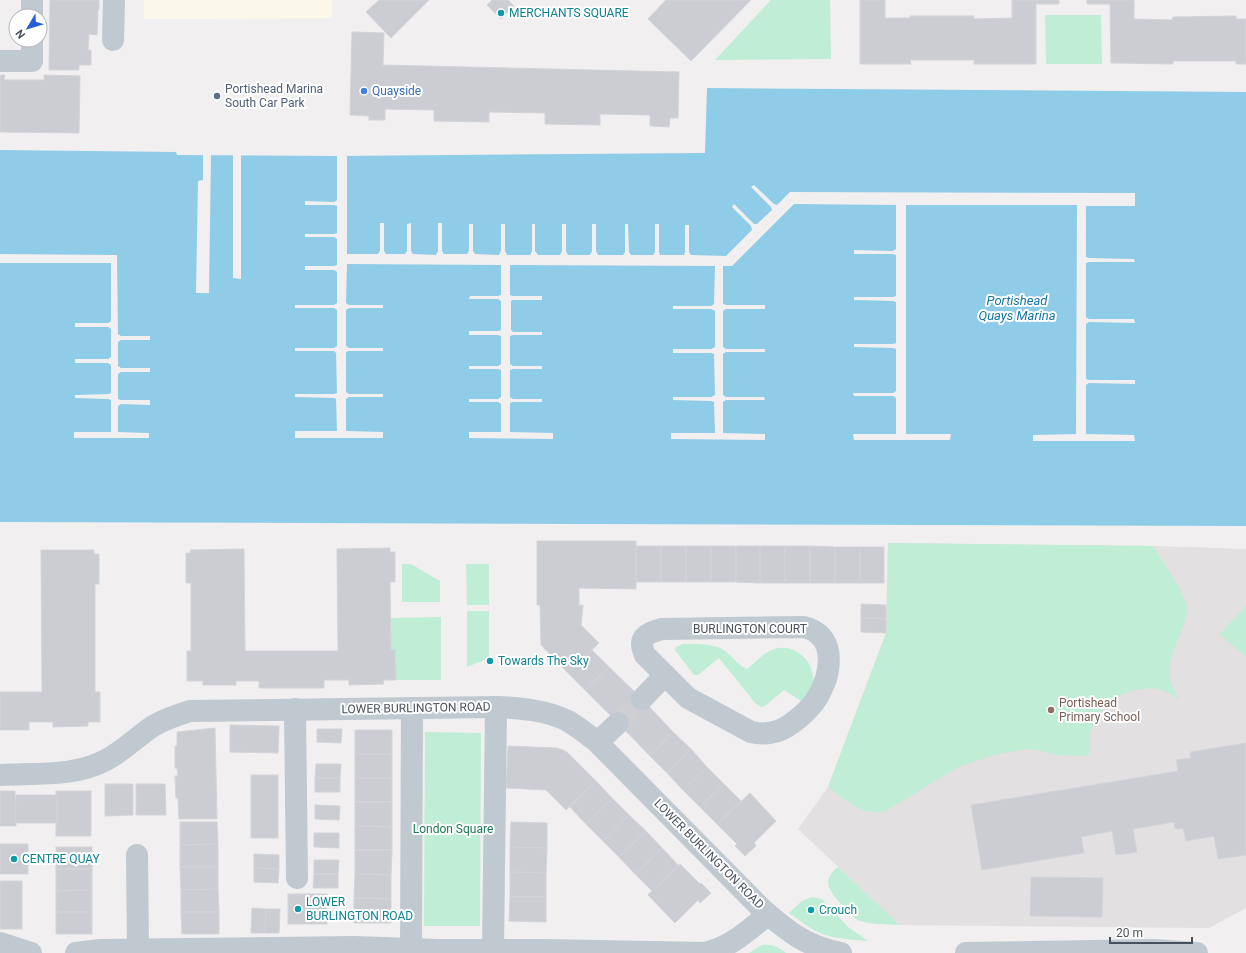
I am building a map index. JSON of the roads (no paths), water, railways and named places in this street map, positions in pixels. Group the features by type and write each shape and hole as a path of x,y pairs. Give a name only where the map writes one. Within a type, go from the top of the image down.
{"street":[{"path":"113,40 114,0"},
{"path":"0,61 32,61 32,48"},
{"name":"BURLINGTON COURT","path":"804,627 814,630 820,634 827,646 829,654 829,663 819,697 813,705 790,724 779,731 771,733 758,734 751,732 694,702 665,676 645,655 642,646 642,641 647,634 662,629 804,627"},
{"path":"642,699 665,676"},
{"path":"493,950 496,707"},
{"name":"LOWER BURLINGTON ROAD","path":"0,775 67,772 84,769 98,764 112,756 162,721 190,711 496,707 533,710 558,717 576,726 598,742 768,914 786,930 817,947 841,953"},
{"path":"410,949 412,708"},
{"path":"295,709 297,878"},
{"path":"598,742 618,723"},
{"path":"137,855 138,950"},
{"path":"76,953 100,950 354,947 704,953 719,949 734,942 768,914"},
{"path":"0,943 31,953"},
{"path":"966,953 1154,950 1196,953"}],"water":[{"name":"Portishead Quays Marina","path":"707,88 1246,92 1246,526 0,522 0,150 176,152 177,155 337,156 705,153"}],"tunnel":[{"path":"618,723 642,699"}],"place":[{"name":"MERCHANTS SQUARE","path":"501,13"},
{"name":"Quayside","path":"364,91"},
{"name":"Portishead Marina South Car Park","path":"217,96"},
{"name":"Towards The Sky","path":"490,661"},
{"name":"Portishead Primary School","path":"1051,710"},
{"name":"CENTRE QUAY","path":"14,859"},
{"name":"LOWER BURLINGTON ROAD","path":"298,909"},
{"name":"Crouch","path":"811,910"}],"park label":[{"name":"London Square","path":"453,829"}]}
